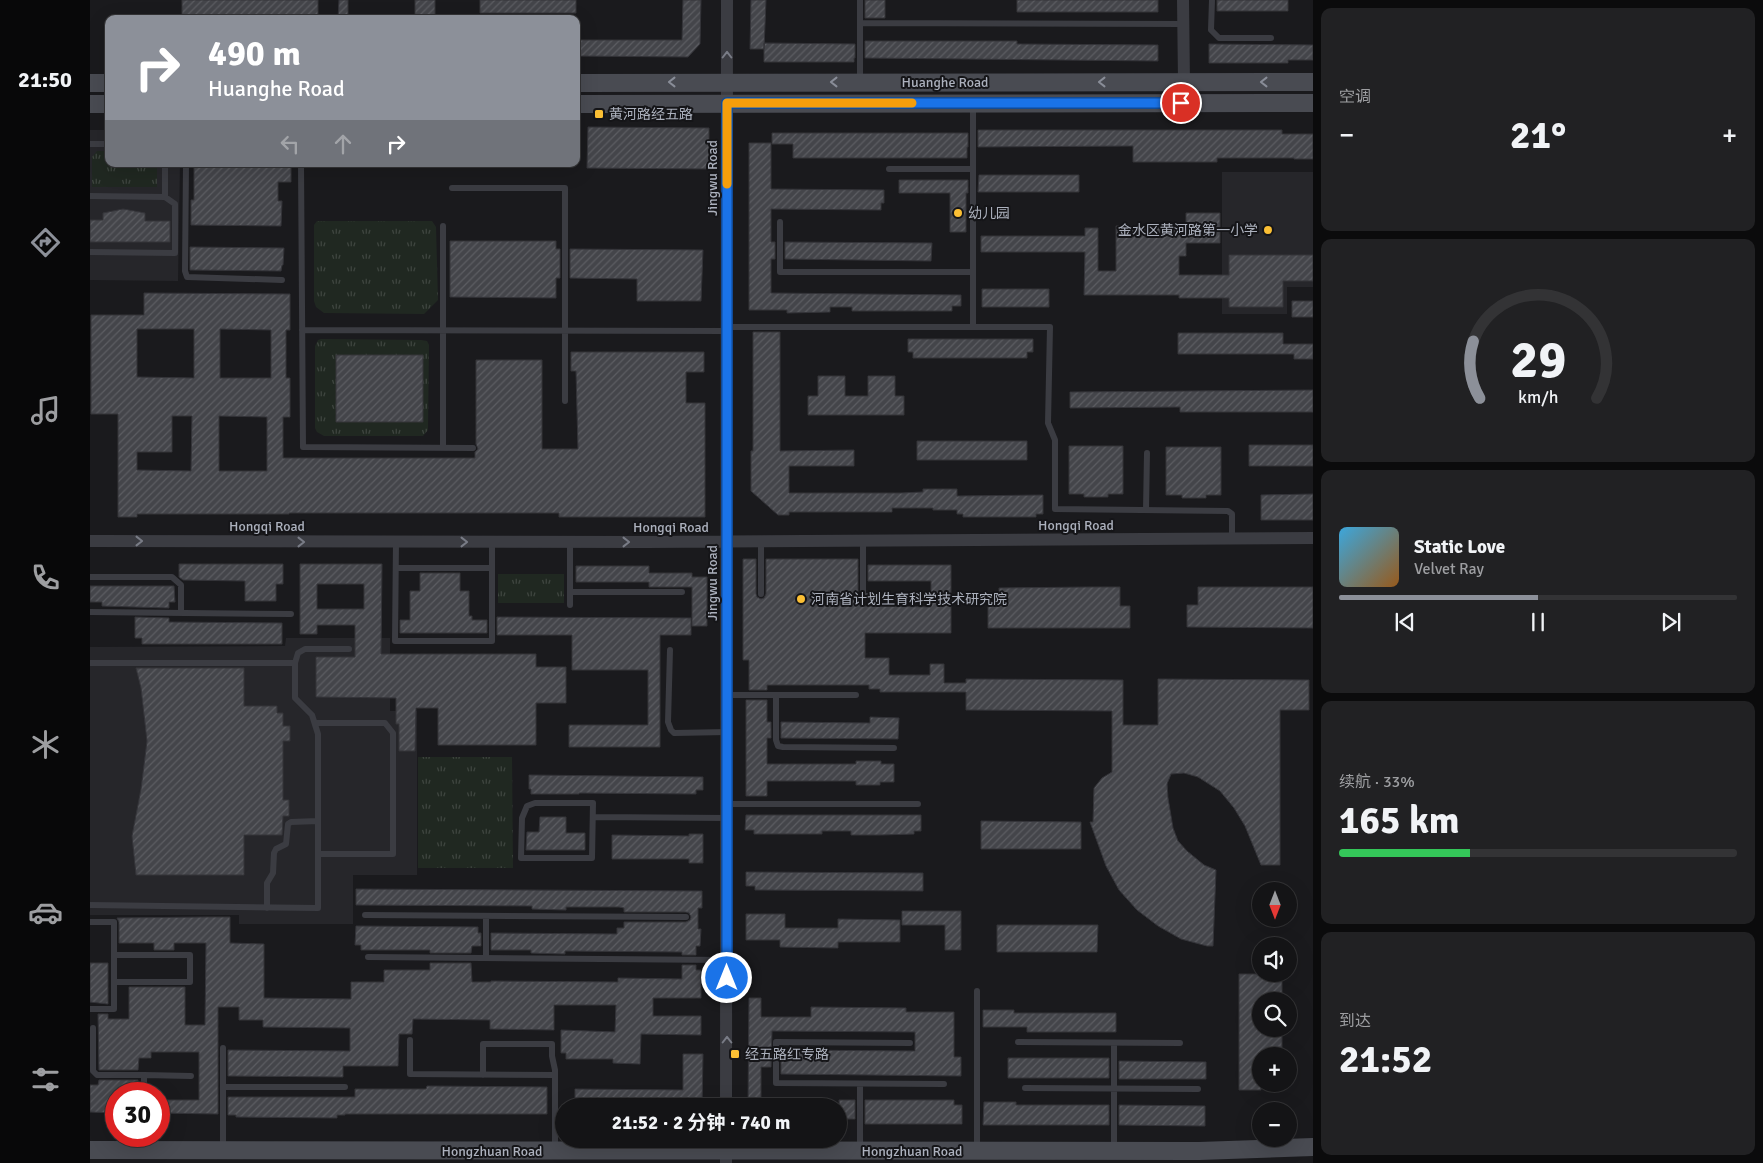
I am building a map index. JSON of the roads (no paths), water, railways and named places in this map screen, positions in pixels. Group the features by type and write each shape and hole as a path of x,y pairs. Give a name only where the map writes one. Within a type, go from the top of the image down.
{"main road":[{"name":"Huanghe Road","path":"580,82 1313,82"},
{"path":"90,83 105,83"},
{"name":"Huanghe Road","path":"580,104 1313,102"},
{"path":"90,104 105,104"},
{"name":"Hongzhuan Road","path":"90,1152 120,1147"},
{"name":"Hongzhuan Road","path":"153,1147 168,1154 223,1150 360,1154 726,1151 833,1154 860,1150 977,1157 1114,1151 1198,1151 1313,1147"}],"street":[{"name":"Jingwu Road","path":"726,1098 727,0"},
{"path":"1183,0 1184,82"},
{"name":"Hongqi Road","path":"90,541 761,542 1313,538"}],"lane":[{"path":"860,0 860,82"},
{"path":"1212,0 1211,30 1219,38 1271,38"},
{"path":"860,23 1183,24"},
{"path":"972,103 973,327"},
{"path":"90,144 105,144"},
{"path":"165,167 165,197"},
{"path":"186,167 185,271 187,277 282,280"},
{"path":"301,167 302,447 473,448"},
{"path":"889,169 972,169"},
{"path":"452,188 565,188 565,402"},
{"path":"90,196 165,197 175,204 175,253 90,252"},
{"path":"780,222 780,272 973,272"},
{"path":"443,226 443,448"},
{"path":"302,330 1050,327 1048,423 1055,440 1055,509 1228,511 1232,514 1232,539"},
{"path":"1146,510 1147,453"},
{"path":"863,541 863,596 922,596"},
{"path":"396,542 395,641 492,642 492,542"},
{"path":"570,542 570,606"},
{"path":"761,542 761,594"},
{"path":"396,568 492,568"},
{"path":"90,576 172,577 181,586 181,614"},
{"path":"570,592 682,592"},
{"path":"90,612 292,614"},
{"path":"90,905 318,908 318,734 312,715 295,698 295,663 298,653 304,649 348,649"},
{"path":"670,650 668,722 671,730 674,733 727,732"},
{"path":"90,663 295,663"},
{"path":"727,695 856,695"},
{"path":"776,695 776,740 778,746 894,748"},
{"path":"315,723 385,723 392,733 392,854 318,854"},
{"path":"536,803 593,803 593,818 592,858 522,858 522,818 527,806 536,803"},
{"path":"727,804 918,804"},
{"path":"593,818 727,818"},
{"path":"267,908 267,883 273,873 274,853 276,849 286,844 288,824 291,822 318,822"},
{"path":"365,915 686,917"},
{"path":"486,916 486,958"},
{"path":"90,922 114,922 114,1010 90,1009"},
{"path":"114,955 190,955 190,982 114,982"},
{"path":"368,957 727,960"},
{"path":"977,1157 978,991"},
{"path":"94,1028 93,1071 97,1075 191,1076"},
{"path":"410,1040 410,1074 555,1075"},
{"path":"910,1043 776,1042 776,1083 944,1084"},
{"path":"1018,1042 1180,1043"},
{"path":"1114,1043 1114,1151"},
{"path":"482,1075 483,1044 552,1044 555,1075 553,1153"},
{"path":"223,1048 223,1150"},
{"path":"144,1075 144,1082"},
{"path":"860,1084 860,1150"},
{"path":"223,1087 345,1087"},
{"path":"1025,1088 1198,1089"}],"place":[{"name":"黄河路经五路","path":"599,114"},
{"name":"幼儿园","path":"958,213"},
{"name":"金水区黄河路第一小学","path":"1268,230"},
{"name":"河南省计划生育科学技术研究院","path":"801,599"},
{"name":"经五路红专路","path":"735,1054"}]}
